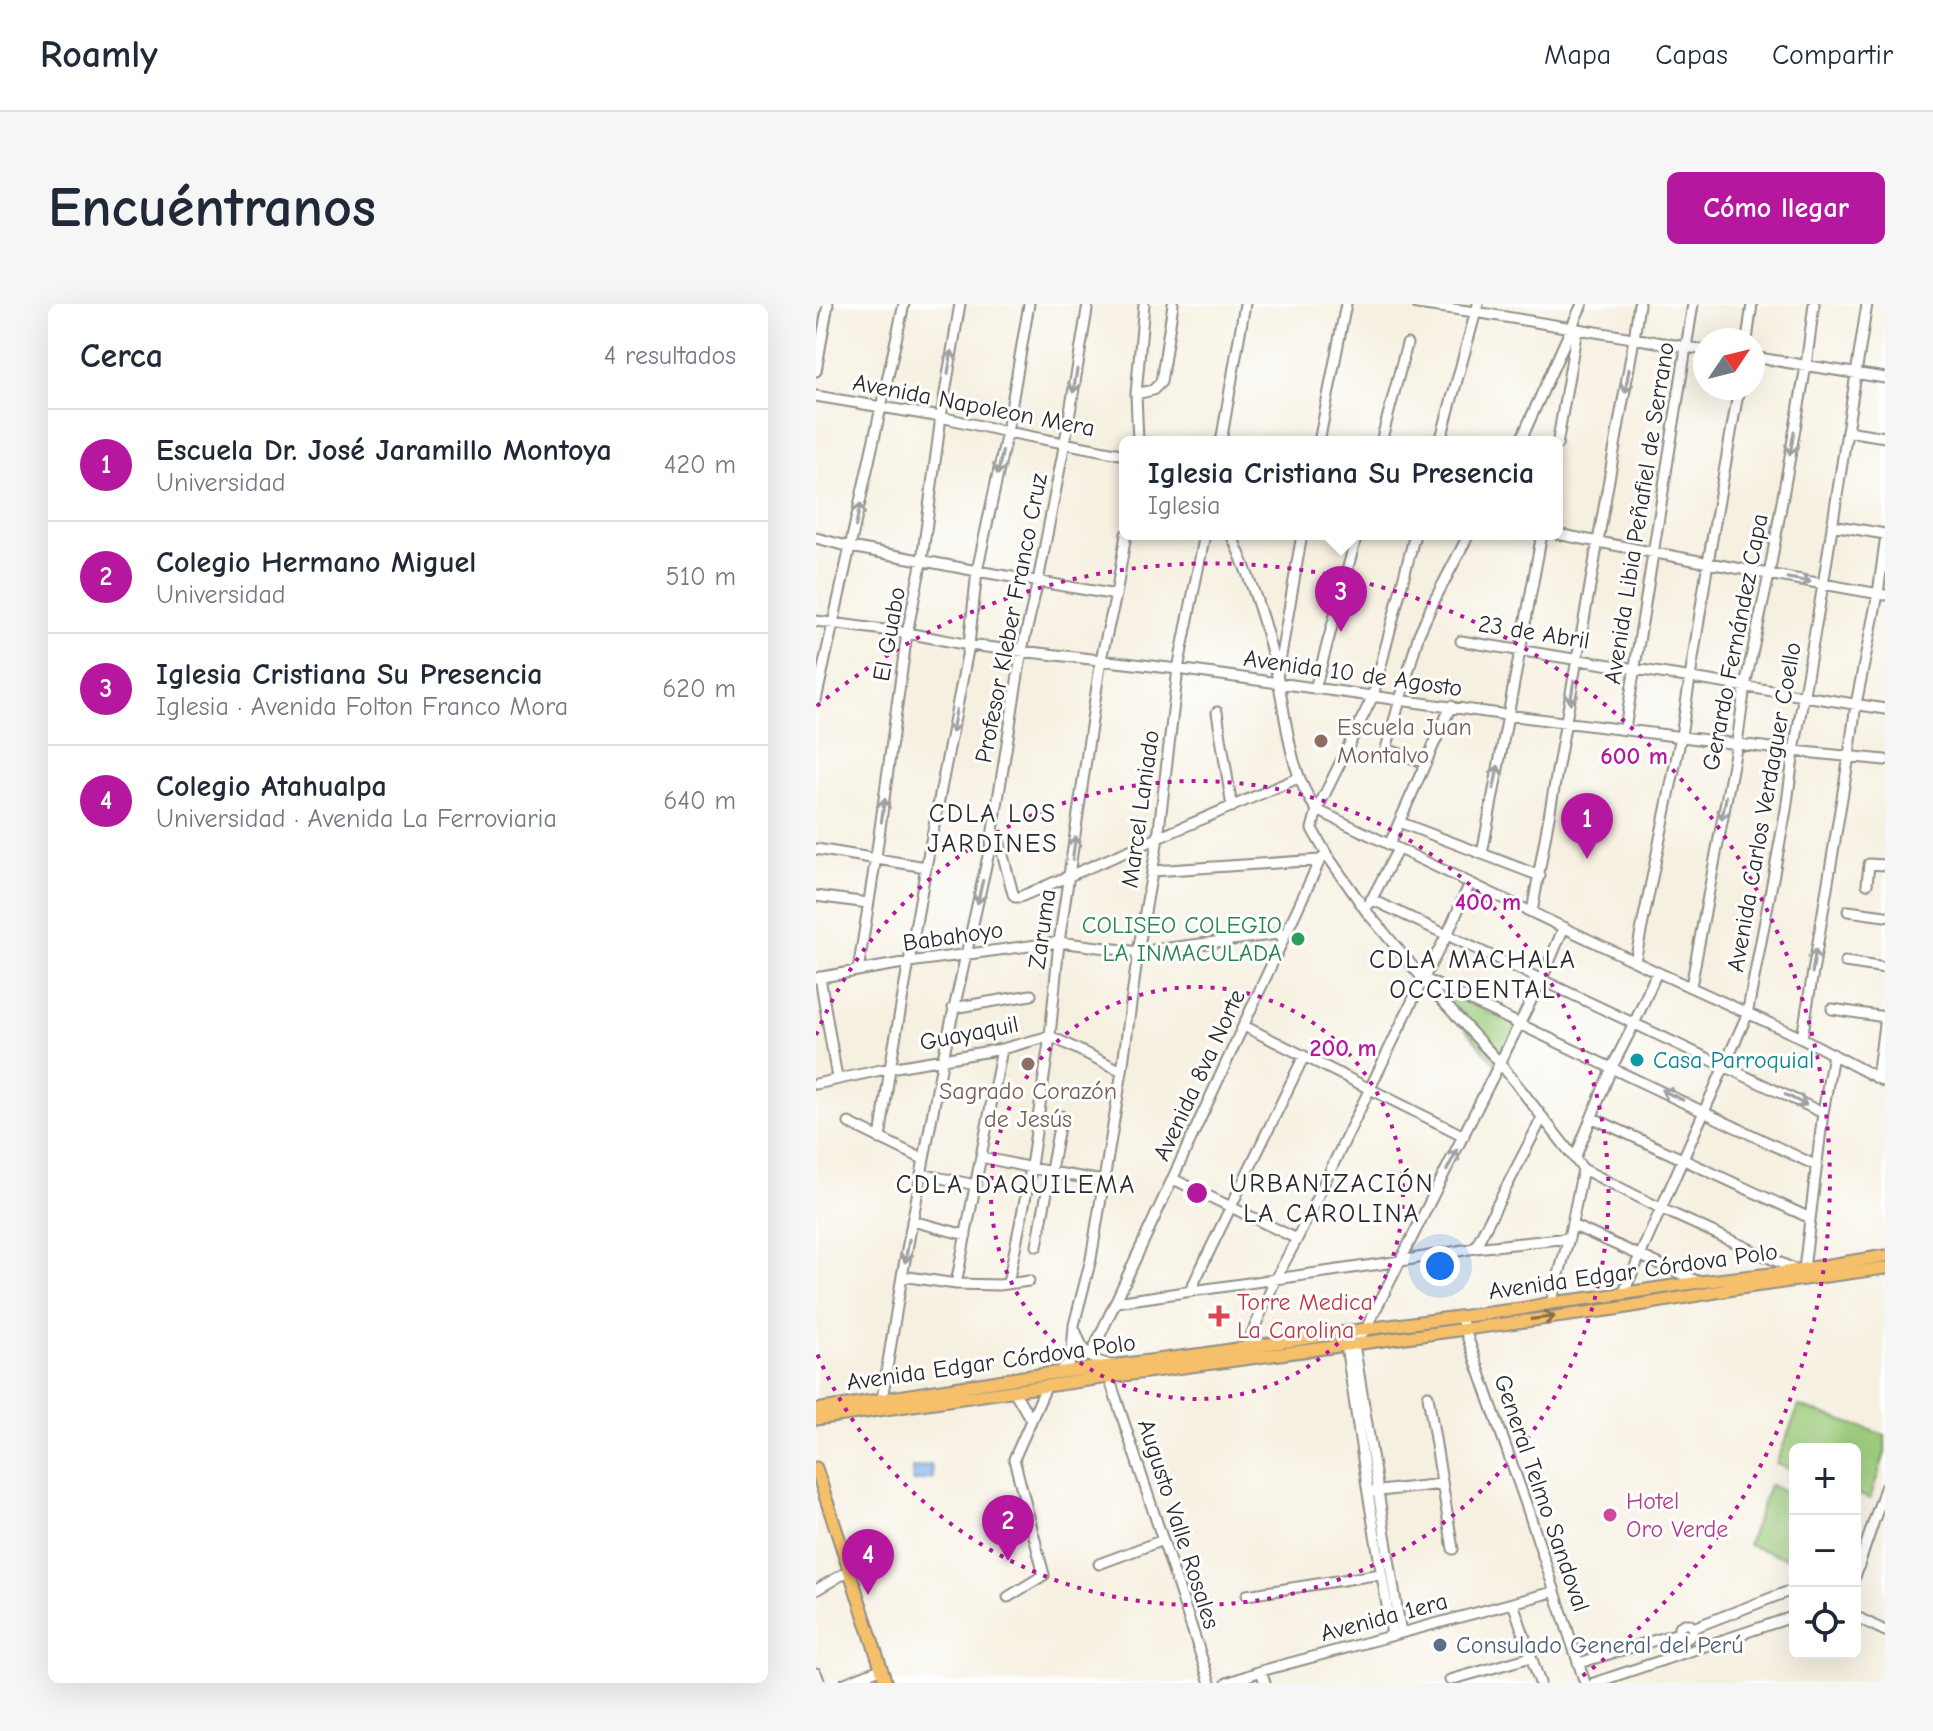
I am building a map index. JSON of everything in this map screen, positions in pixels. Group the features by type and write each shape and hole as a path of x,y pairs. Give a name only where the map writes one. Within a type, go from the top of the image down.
{"main road":[{"name":"Avenida Edgar Córdova Polo","path":"816,1410 1014,1391 1247,1360 1350,1344 1551,1303 1885,1256"},
{"name":"Avenida Edgar Córdova Polo","path":"816,1419 1023,1377 1366,1329 1615,1309 1885,1268"},
{"path":"816,1468 886,1683"},
{"path":"816,1485 877,1677"}],"street":[{"path":"816,371 828,304"},
{"path":"816,700 904,304"},
{"name":"El Guabo","path":"858,971 907,633 922,560 960,304"},
{"path":"880,1139 926,867 969,645 977,571 1007,432 1029,304"},
{"name":"Profesor Kleber Franco Cruz","path":"882,1404 923,1159 953,1008 991,843 1022,650 1065,442 1088,304"},
{"path":"1138,436 1136,394 1144,304"},
{"path":"1136,394 1153,390 1161,382 1173,304"},
{"path":"1222,436 1245,304"},
{"path":"1320,436 1346,304"},
{"path":"1417,304 1477,308 1575,329 1693,349"},
{"path":"1558,436 1575,329 1582,304"},
{"path":"1532,912 1639,304"},
{"name":"Avenida Libia Peñafiel de Serrano","path":"1625,729 1693,304"},
{"path":"1749,328 1752,304"},
{"name":"Gerardo Fernández Capa","path":"1691,986 1745,686 1769,575 1814,304"},
{"name":"Avenida Carlos Verdaguer Coello","path":"1623,1294 1747,1015 1786,810 1867,304"},
{"path":"1442,436 1477,308"},
{"path":"1523,436 1575,329"},
{"path":"1383,436 1407,344"},
{"path":"1765,359 1885,378"},
{"name":"Avenida Napoleon Mera","path":"816,396 941,417 1119,454"},
{"path":"1635,961 1681,736 1737,400"},
{"path":"1847,431 1885,437"},
{"path":"1832,525 1885,534"},
{"path":"1563,535 1882,594"},
{"path":"816,538 1116,595"},
{"name":"Zaruma","path":"1008,1283 1031,1168 1050,1036 1059,942 1101,659 1125,540"},
{"name":"Marcel Laniado","path":"1058,1373 1070,1362 1074,1325 1091,1259 1158,838 1178,669 1204,540"},
{"path":"1233,540 1253,587 1278,680 1298,778 1317,810 1747,1015 1802,1038 1881,1080 1885,1017 1832,1009"},
{"path":"1278,680 1301,540"},
{"path":"1315,689 1355,540"},
{"path":"1413,540 1373,696 1317,810 1312,829 1323,857 1366,911 1500,1063 1583,1169 1662,1209 1800,1270 1833,1054"},
{"path":"1426,763 1386,749 1419,634 1466,540"},
{"path":"1482,854 1541,540"},
{"path":"1802,1038 1856,704 1882,594 1885,542"},
{"name":"Avenida 10 de Agosto","path":"816,621 969,645 1278,680 1315,689 1507,715 1885,760"},
{"name":"23 de Abril","path":"1461,641 1885,709"},
{"path":"1366,911 1393,847 1399,822 1451,706"},
{"path":"1217,712 1232,807"},
{"path":"991,843 1000,844 1013,894 1020,897 1298,778"},
{"path":"1399,822 1540,876"},
{"path":"816,849 926,867"},
{"path":"1153,871 1323,857"},
{"name":"Avenida 8va Norte","path":"1090,1357 1323,857"},
{"path":"1867,884 1869,864 1885,865"},
{"path":"1246,1347 1276,1278 1470,883"},
{"path":"816,896 868,903"},
{"path":"1371,899 1823,1113"},
{"path":"1848,911 1885,916"},
{"path":"1397,1634 1350,1344 1366,1329 1401,1261 1542,979 1564,927"},
{"name":"Babahoyo","path":"818,978 1059,942 1138,952 1286,933"},
{"path":"1845,962 1885,968"},
{"path":"1575,1158 1612,1067 1657,972"},
{"path":"818,978 837,1078"},
{"path":"1423,979 1817,1166"},
{"path":"953,1008 1031,995"},
{"path":"1244,1026 1464,1136"},
{"name":"Guayaquil","path":"816,1084 1002,1049 1050,1036 1122,1071"},
{"path":"956,1284 1002,1049"},
{"path":"1190,1291 1304,1056"},
{"path":"1037,1246 1061,1116"},
{"path":"1475,1248 1542,1118"},
{"path":"1593,1118 1810,1218"},
{"path":"849,1123 923,1159"},
{"path":"981,1157 1103,1181"},
{"path":"1551,1303 1569,1238 1583,1169"},
{"path":"921,1174 976,1185"},
{"path":"1173,1179 1297,1239"},
{"path":"912,1221 966,1235"},
{"path":"1572,1225 1699,1282"},
{"path":"1116,1302 1475,1248 1569,1238"},
{"path":"902,1276 956,1284 999,1285 1029,1281"},
{"name":"General Telmo Sandoval","path":"1463,1322 1585,1683"},
{"path":"1074,1325 1080,1344 1090,1357 1100,1363 1115,1365"},
{"name":"Augusto Valle Rosales","path":"1109,1377 1210,1683"},
{"path":"1008,1597 1044,1575 1014,1459 1046,1387"},
{"path":"1014,1391 1031,1420"},
{"path":"1428,1396 1453,1549"},
{"path":"1372,1492 1442,1484"},
{"path":"1861,1562 1881,1510 1885,1488"},
{"path":"1372,1492 1381,1574 1397,1634"},
{"path":"1099,1564 1163,1540"},
{"path":"816,1590 845,1573"},
{"path":"1247,1595 1381,1574"},
{"path":"1579,1663 1679,1633 1688,1638 1693,1628 1789,1591"},
{"name":"Avenida 1era","path":"1227,1683 1261,1671 1553,1592"},
{"path":"1513,1603 1540,1683"},
{"path":"1594,1683 1789,1618"},
{"path":"1861,1619 1885,1631"},
{"path":"1450,1680 1531,1657"},
{"path":"1261,1671 1265,1683"},
{"path":"816,1673 820,1683"},
{"path":"845,1683 877,1677"}],"green space":[{"path":"1425,982 1519,1026 1499,1068"},
{"path":"1799,1406 1885,1435 1885,1453 1870,1499 1861,1495 1861,1443 1789,1443 1789,1469 1776,1464"},
{"path":"1769,1485 1789,1493 1789,1559 1748,1545"}],"water":[{"path":"931,1465 933,1478 913,1482 912,1468"}],"place":[{"name":"Iglesia Cristiana Su Presencia","path":"1341,632"},
{"name":"Escuela Juan Montalvo","path":"1321,741"},
{"name":"Escuela Dr. José Jaramillo Montoya","path":"1587,859"},
{"name":"COLISEO COLEGIO LA INMACULADA","path":"1298,939"},
{"name":"Casa Parroquial","path":"1637,1060"},
{"name":"Sagrado Corazón de Jesús","path":"1028,1064"},
{"name":"Torre Medica La Carolina","path":"1219,1316"},
{"name":"Hotel Oro Verde","path":"1610,1515"},
{"name":"Colegio Hermano Miguel","path":"1008,1561"},
{"name":"Colegio Atahualpa","path":"868,1595"},
{"name":"Consulado General del Perú","path":"1440,1645"}],"district":[{"name":"CDLA LOS JARDINES","path":"993,829"},
{"name":"CDLA MACHALA OCCIDENTAL","path":"1473,975"},
{"name":"CDLA DAQUILEMA","path":"1016,1185"},
{"name":"URBANIZACIÓN LA CAROLINA","path":"1332,1199"}]}
